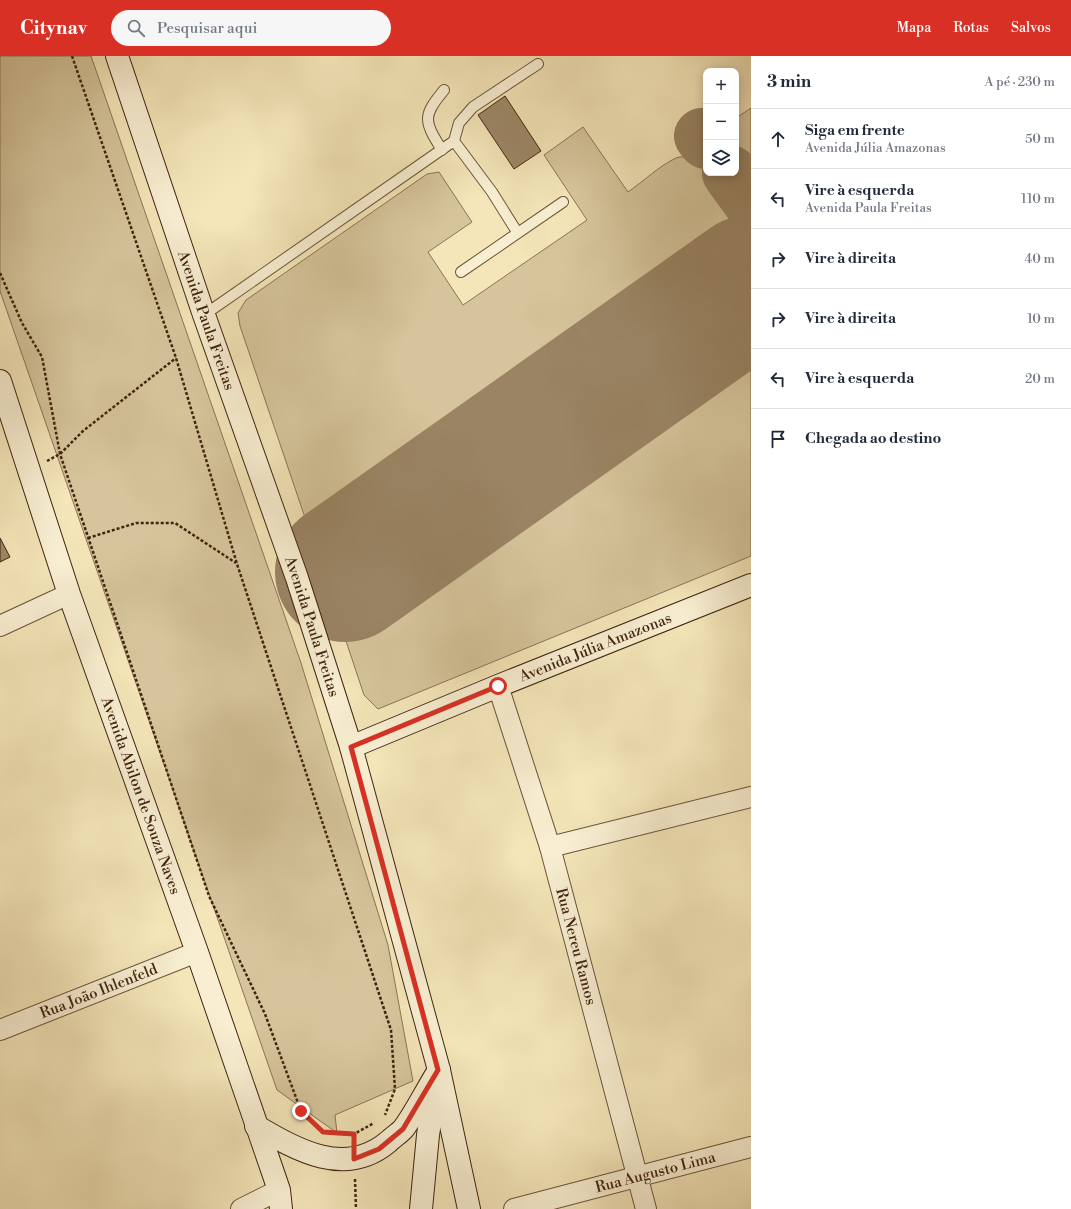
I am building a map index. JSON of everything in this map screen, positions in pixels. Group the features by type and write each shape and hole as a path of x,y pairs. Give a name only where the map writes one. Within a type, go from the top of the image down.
{"main road":[{"name":"Avenida Paula Freitas","path":"117,56 204,315 297,578 351,747 438,1070 468,1209"},
{"name":"Avenida Abilon de Souza Naves","path":"0,381 69,594 197,952 280,1199"},
{"name":"Avenida Júlia Amazonas","path":"351,747 498,686 751,585"},
{"path":"256,1126 290,1146 325,1158 354,1159 379,1149 403,1129 438,1070"},
{"path":"421,1209 428,1135 438,1070"}],"street":[{"path":"0,626 69,594"},
{"name":"Rua Nereu Ramos","path":"498,686 550,847 646,1209"},
{"path":"550,847 751,797"},
{"name":"Rua João Ihlenfeld","path":"0,1030 197,952"},
{"name":"Rua Augusto Lima","path":"514,1209 638,1178 751,1147"},
{"path":"241,1209 280,1199"}],"lane":[{"path":"204,315 454,141 459,123 473,107 538,64"},
{"path":"442,150 431,133 428,114 430,107 444,90"},
{"path":"454,141 492,192 517,232"},
{"path":"461,272 562,202"}],"path":[{"path":"72,56 176,358 237,564 391,1030 395,1089 384,1118"},
{"path":"0,273 22,323 42,357 60,454 209,896 265,1014 301,1111 323,1132 354,1134 378,1121"},
{"path":"30,470 60,454 83,431 176,358"},
{"path":"88,538 136,523 175,523 237,564"},
{"path":"354,1134 356,1209"}],"shaded area":[{"path":"0,56 91,56 301,663 388,945 413,1081 335,1115 337,1133 277,1090 0,291"},
{"path":"751,108 751,178 739,159 739,116"},
{"path":"583,127 628,192 670,161 676,158 684,157 693,161 703,169 703,176 709,176 722,191 742,219 740,241 729,256 317,553 240,326 238,313 246,300 427,174 439,172 472,222 428,252 463,305 587,220 544,155"},
{"path":"751,333 751,556 378,709 364,695 340,623"}],"building":[{"path":"505,96 541,151 514,169 478,115"},
{"path":"0,538 10,557 0,562"}],"taxiway":[{"path":"702,136 705,140"},
{"path":"732,176 751,202"}],"runway":[{"path":"345,572 751,285"}],"route":[{"path":"301,1111 323,1132 354,1134 354,1159 379,1149 403,1129 438,1070 351,747 498,686"}]}
